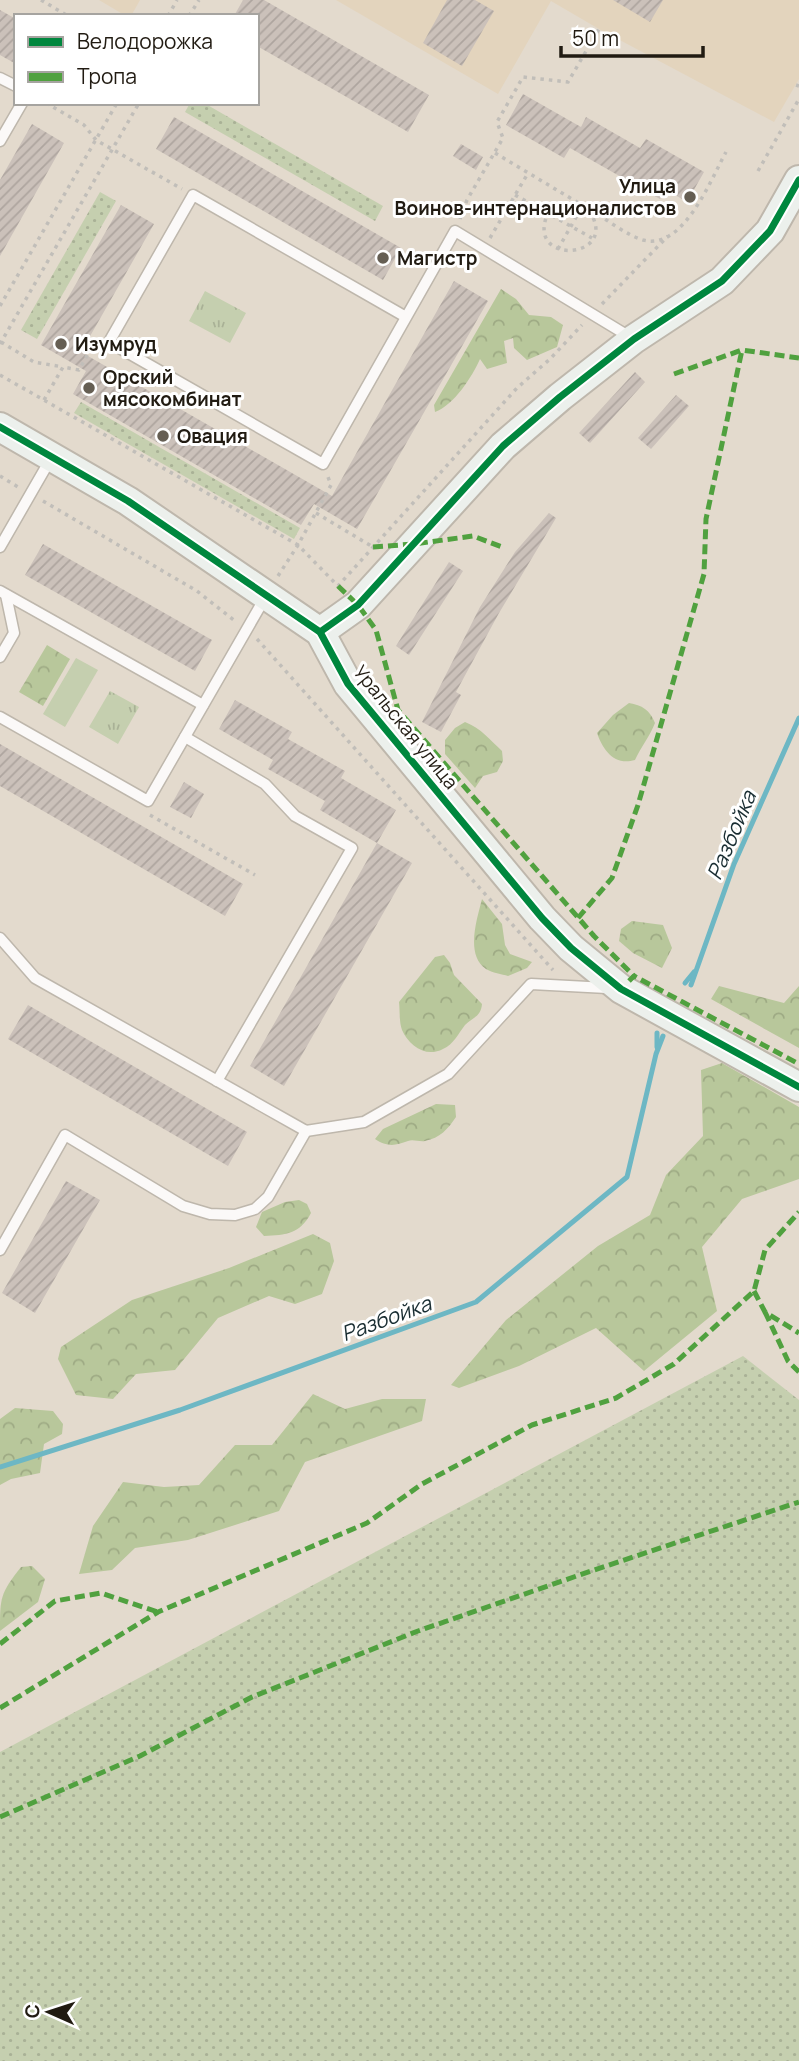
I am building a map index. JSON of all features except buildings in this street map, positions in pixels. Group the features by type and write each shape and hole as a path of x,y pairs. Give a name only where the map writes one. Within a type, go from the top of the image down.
{"street":[{"path":"320,632 358,606 503,446 634,339 722,281 770,231 799,180"},
{"name":"Уральская улица","path":"0,427 128,501 320,632 348,684 542,918 570,948 621,989 799,1087"}],"lane":[{"path":"0,141 21,105"},
{"path":"406,317 192,195 109,342 323,464 455,231 634,339"},
{"path":"0,547 51,457"},
{"path":"3,593 204,705"},
{"path":"0,657 13,633 3,593"},
{"path":"0,717 148,801 266,596"},
{"path":"185,737 265,784 295,816 352,848 217,1081"},
{"path":"0,938 35,978 306,1132 364,1122 448,1074 531,984 621,989"},
{"path":"0,1250 65,1135 183,1206 210,1214 235,1215 255,1209 268,1197 306,1132"}],"path":[{"path":"40,0 64,14"},
{"path":"455,231 467,200 503,138 497,122 523,77 568,82 599,29"},
{"path":"758,171 799,99"},
{"path":"49,105 84,125 96,140 192,195"},
{"path":"0,306 116,105"},
{"path":"109,342 89,352 79,370 34,362 0,342 138,105"},
{"path":"494,153 639,239 651,242 661,240 687,222 726,152"},
{"path":"484,248 528,173"},
{"path":"515,195 592,238"},
{"path":"558,249 585,206"},
{"path":"548,213 544,226 549,242 558,249 572,252 580,250 592,238 595,230 595,222 585,206"},
{"path":"0,375 298,545 338,586 517,388 550,359 668,236"},
{"path":"44,401 62,367"},
{"path":"266,596 331,485 323,464"},
{"path":"316,513 373,547"},
{"path":"429,832 566,985"},
{"path":"248,870 255,875"}],"shaded area":[{"path":"99,0 140,0 132,14 123,14"},
{"path":"336,0 799,0 799,79 774,122 551,1 498,94"}],"green space":[{"path":"189,105 207,105 383,206 375,221 185,112"},
{"path":"100,192 116,201 37,339 21,330"},
{"path":"501,289 516,299 529,315 551,317 563,325 557,347 527,360 514,348 513,338 504,341 507,363 487,369 480,359 455,397 435,412 434,405"},
{"path":"205,291 246,313 230,343 189,321"},
{"path":"81,402 300,528 294,539 74,413"},
{"path":"47,645 70,659 43,706 19,692"},
{"path":"76,658 98,670 65,727 43,714"},
{"path":"110,691 139,707 118,744 89,727"},
{"path":"629,703 645,709 655,723 635,760 621,761 610,755 597,733 613,715"},
{"path":"465,722 481,731 502,751 503,761 497,772 483,776 475,788 445,754 445,740 455,728"},
{"path":"482,899 502,924 505,945 510,954 532,962 527,968 508,976 488,970 480,963 474,946 474,936"},
{"path":"632,921 663,925 672,948 662,968 633,953 619,941 621,929"},
{"path":"444,955 454,975 482,1004 478,1014 447,1047 437,1051 424,1051 409,1041 402,1030 399,1002 435,957"},
{"path":"719,986 784,1003 799,986 799,1048 711,999"},
{"path":"722,1063 799,1107 799,1179 742,1199 702,1247 717,1311 644,1371 596,1328 519,1366 459,1388 451,1385 506,1320 598,1246 650,1215 666,1175 703,1136 701,1070"},
{"path":"436,1104 455,1105 456,1117 439,1135 430,1140 410,1140 395,1145 375,1139 383,1129"},
{"path":"299,1200 307,1204 311,1213 297,1229 286,1234 264,1236 256,1227 262,1212 285,1202"},
{"path":"313,1234 330,1243 334,1261 322,1294 295,1304 269,1296 218,1318 175,1370 136,1374 113,1399 76,1395 58,1359 61,1347 132,1300 229,1268"},
{"path":"743,1356 799,1400 799,2061 0,2061 0,1752"},
{"path":"313,1394 345,1409 382,1399 426,1399 422,1421 305,1462 279,1511 188,1540 135,1548 112,1570 79,1574 93,1526 123,1482 164,1487 199,1485 235,1445 272,1445"},
{"path":"15,1408 53,1411 63,1424 62,1434 44,1444 40,1473 11,1479 0,1485 0,1419"},
{"path":"32,1566 45,1579 38,1602 0,1631 1,1603 5,1590 21,1567"}],"waterway":[{"name":"Разбойка","path":"691,985 734,864 799,718"},
{"name":"Разбойка","path":"685,983 694,972"},
{"name":"Разбойка","path":"657,1033 657,1047"},
{"name":"Разбойка","path":"0,1467 180,1410 476,1302 627,1177 656,1054 663,1036"}],"marked path":[{"path":"674,374 742,350 799,358"},
{"path":"578,918 612,878 638,805 704,574 706,519 742,350"},
{"path":"373,547 473,536 505,548"},
{"path":"338,586 358,605 376,630 398,710 594,936 634,976"},
{"path":"629,981 634,976 799,1064"},
{"path":"0,1708 158,1612 367,1523 422,1484 532,1425 616,1398 674,1364 754,1291 765,1250 799,1212"},
{"path":"754,1291 765,1312 799,1333"},
{"path":"765,1312 788,1361 799,1372"},
{"path":"0,1817 140,1756 252,1697 418,1631 799,1502"},
{"path":"0,1644 55,1601 101,1593 158,1612"}],"cycle path":[{"path":"320,632 358,605 503,446 634,339 722,281 770,231 799,180"},
{"path":"0,427 128,501 320,632 348,684 542,918 571,948 621,989 799,1087"}],"place":[{"name":"Улица Воинов-интернационалистов","path":"690,197"},
{"name":"Магистр","path":"383,258"},
{"name":"Изумруд","path":"61,344"},
{"name":"Орский мясокомбинат","path":"89,388"},
{"name":"Овация","path":"163,436"}]}
